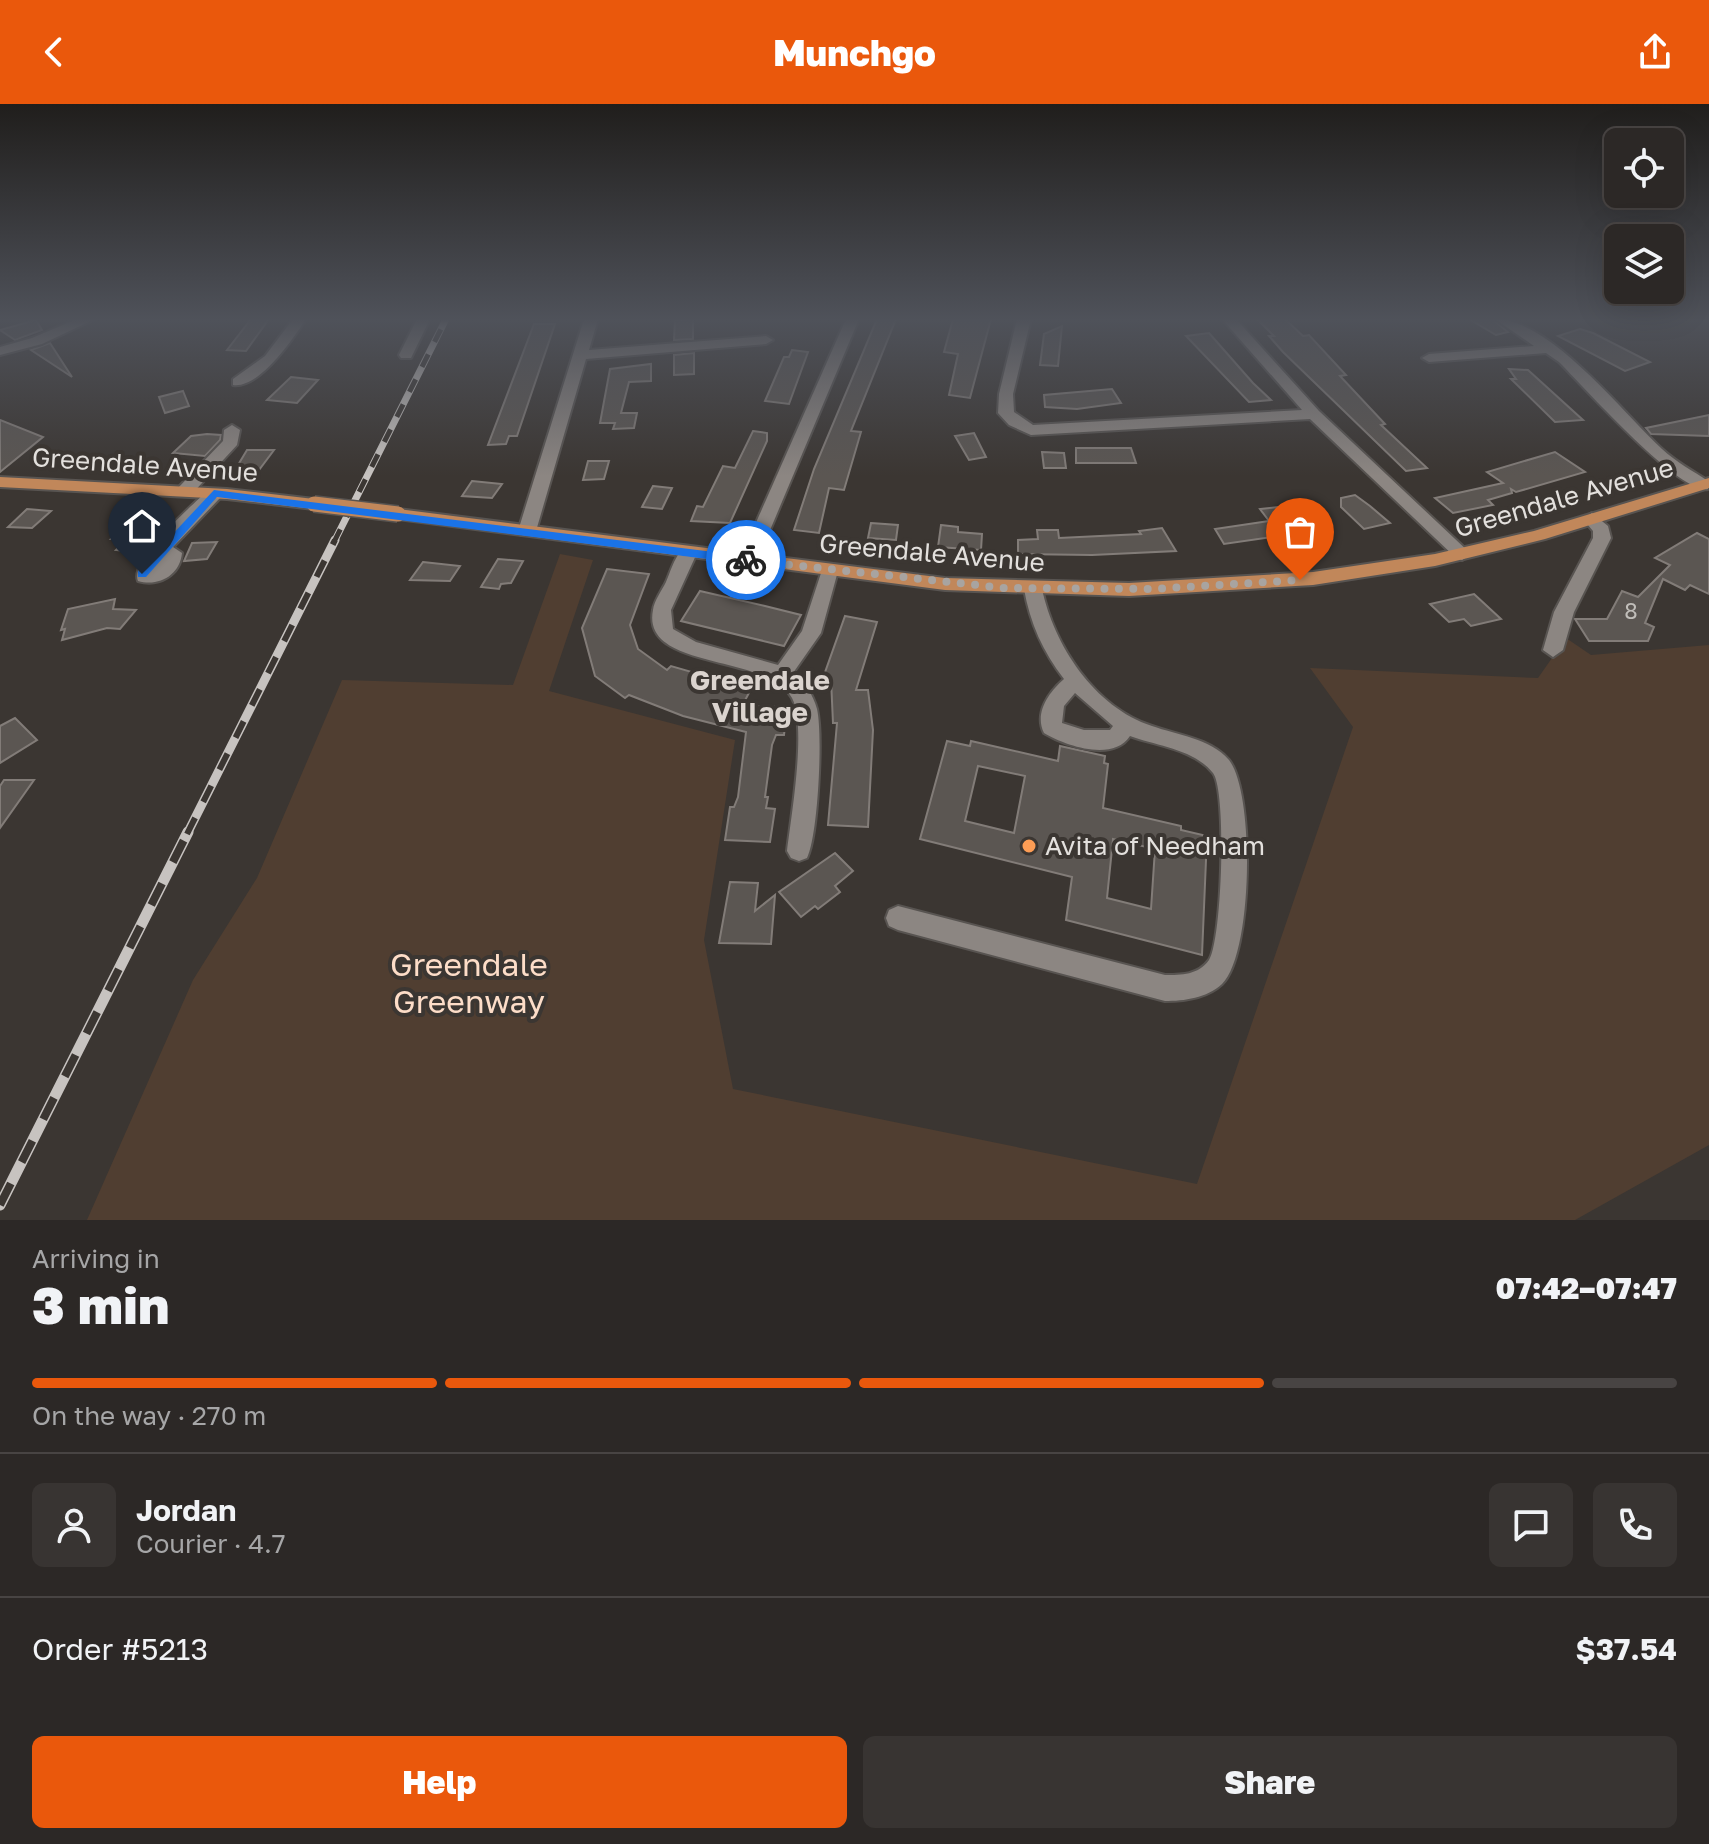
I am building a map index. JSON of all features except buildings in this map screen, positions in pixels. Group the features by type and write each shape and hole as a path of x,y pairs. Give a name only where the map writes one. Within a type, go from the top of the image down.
{"main road":[{"name":"Greendale Avenue","path":"0,482 214,494 314,504 829,571 945,584 1033,589 1244,585 1385,569 1462,554 1705,484"}],"street":[{"path":"238,382 253,371"},
{"path":"527,531 575,371"},
{"path":"748,561 830,371"},
{"path":"1012,371 1006,394 1006,413 1026,428 1047,431 1314,414"},
{"path":"1275,371 1314,414 1462,554"},
{"path":"1579,371 1659,455 1705,484"},
{"path":"184,492 231,442 232,430"},
{"path":"162,549 214,494"},
{"path":"1553,650 1564,612 1602,538 1602,530 1592,519"},
{"path":"688,553 662,610 664,632 684,646 782,674 801,692 809,711 799,851"},
{"path":"782,674 811,633 829,571"},
{"path":"898,918 1150,985 1179,989 1207,982 1222,963 1228,936 1231,799 1227,777 1205,753 1126,724 1091,699 1076,681 1042,625 1033,589"},
{"path":"1076,681 1058,694 1051,711 1052,727 1063,735 1107,739 1117,737 1126,724"}],"green space":[{"name":"Greendale Greenway","path":"560,554 593,560 549,691 735,740 704,940 733,1089 1197,1184 1353,727 1310,668 1538,678 1566,638 1591,655 1709,645 1709,1145 1575,1220 87,1220 193,980 257,878 342,680 513,685"}],"railway":[{"path":"334,542 420,371"},
{"path":"187,834 335,540"},
{"path":"0,1205 188,832"}],"way so far":[{"path":"746,560 928,583 1004,588 1153,589 1300,580"}],"place":[{"name":"Avita of Needham","path":"1029,846"}],"district":[{"name":"Greendale Village","path":"760,696"}],"route":[{"path":"142,574 153,558 214,494 301,502 746,560"}]}
